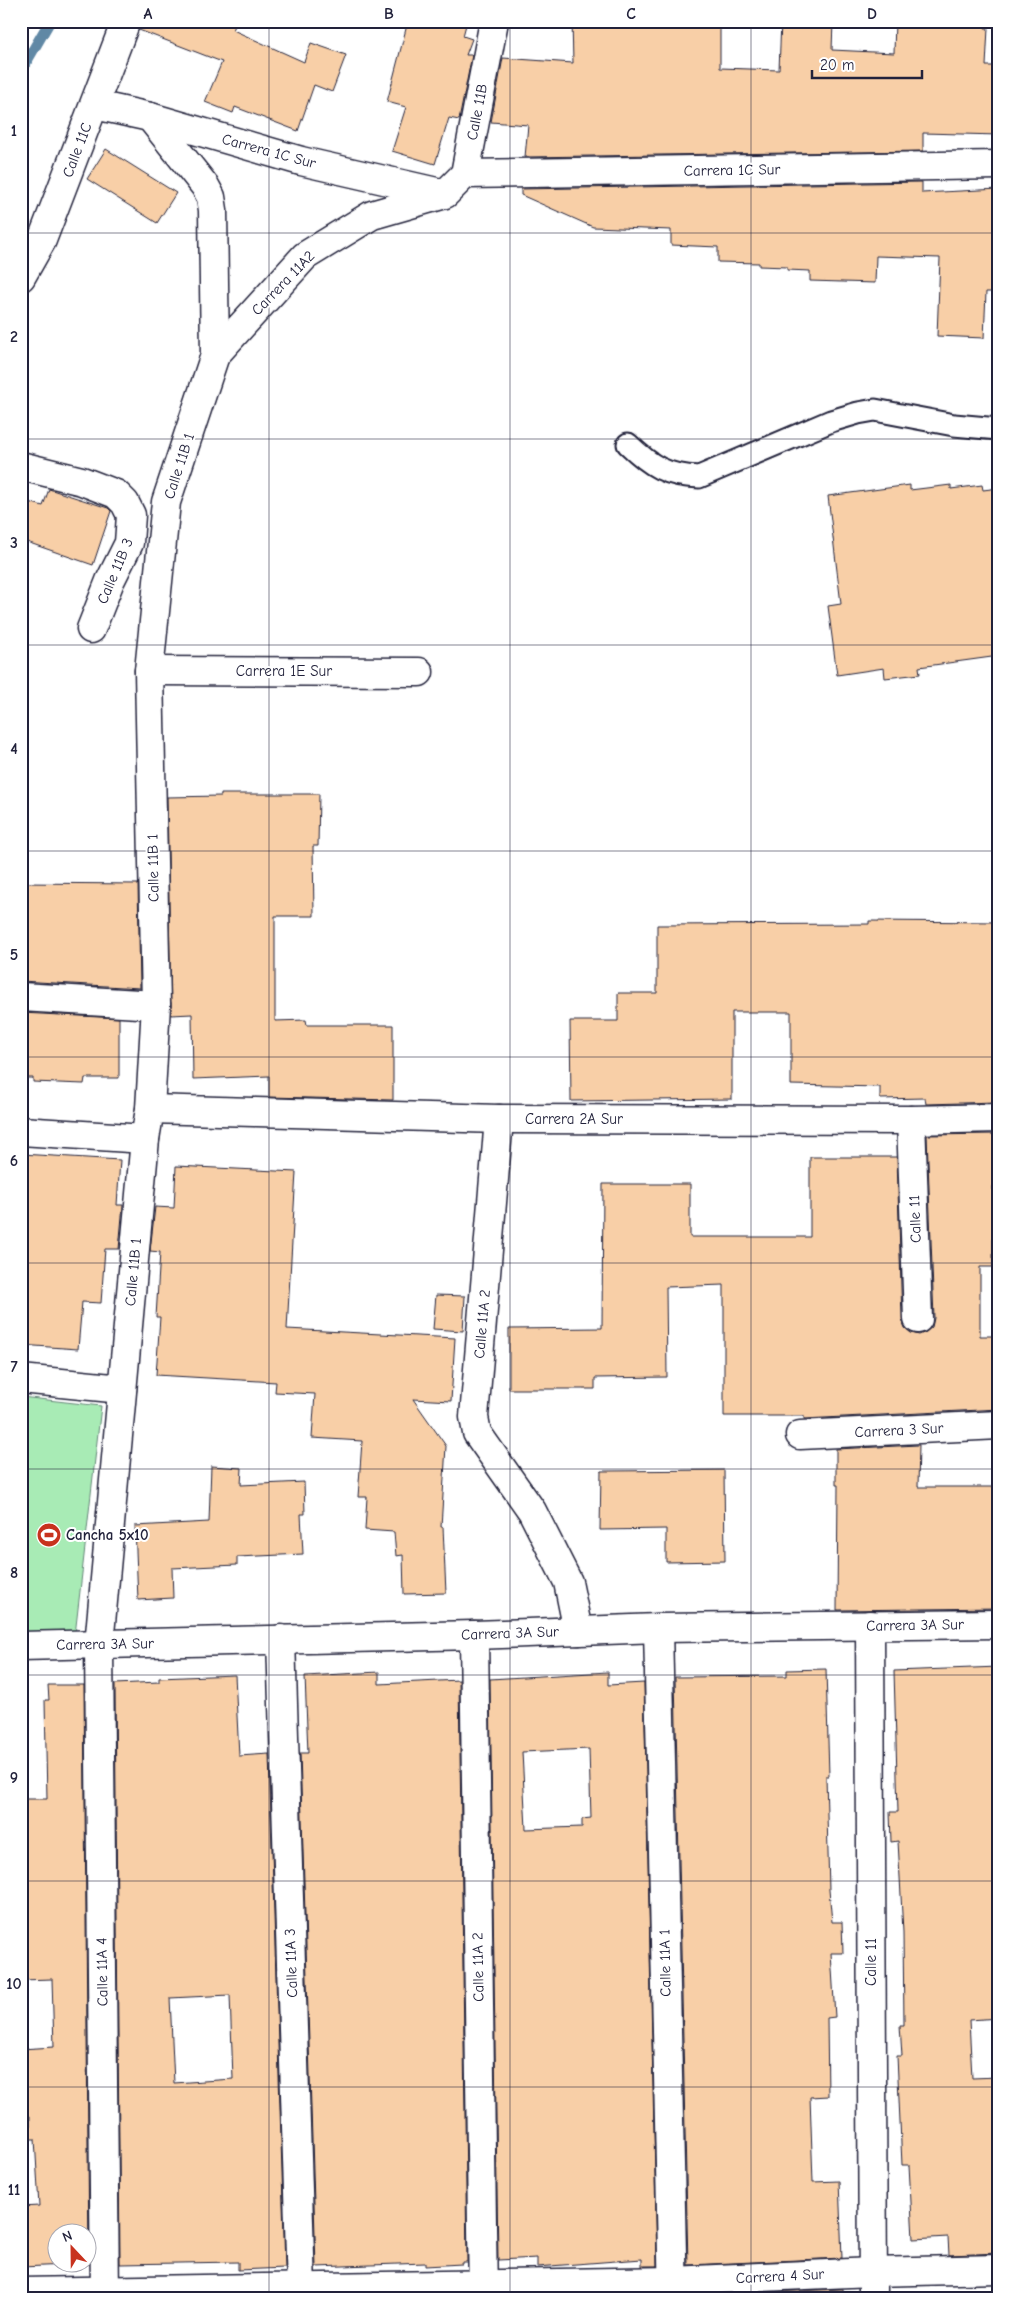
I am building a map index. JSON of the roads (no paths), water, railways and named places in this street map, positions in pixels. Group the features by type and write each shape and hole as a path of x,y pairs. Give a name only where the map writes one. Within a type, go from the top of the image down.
{"street":[{"name":"Calle 11C","path":"21,276 42,240 126,21"},
{"name":"Calle 11B","path":"465,174 494,21"},
{"name":"Carrera 1C Sur","path":"95,105 150,118 301,161 445,194"},
{"name":"Calle 11B 1","path":"99,1645 145,1139 150,1109 156,1005 149,671 166,502 215,355 213,210 211,197 205,186 150,118"},
{"name":"Carrera 1C Sur","path":"465,174 999,165"},
{"path":"445,194 465,174"},
{"name":"Carrera 11A2","path":"215,355 305,256 372,214 445,194"},
{"path":"21,466 82,481 116,494 126,503 166,502"},
{"name":"Calle 11B 3","path":"91,629 110,581 129,543 131,515 126,503"},
{"name":"Carrera 1E Sur","path":"149,671 419,672"},
{"path":"21,997 156,1005"},
{"name":"Carrera 2A Sur","path":"150,1109 499,1119 911,1120 999,1118"},
{"name":"Calle 11A 2","path":"499,1119 474,1417 477,1433 532,1511 568,1582 578,1631"},
{"name":"Calle 11","path":"911,1120 918,1319"},
{"path":"21,1131 145,1139"},
{"path":"21,1379 122,1389"},
{"name":"Carrera 3 Sur","path":"800,1435 999,1425"},
{"name":"Carrera 3A Sur","path":"21,1646 474,1635 658,1628 999,1624"},
{"name":"Calle 11","path":"870,1625 873,2299"},
{"name":"Calle 11A 1","path":"658,1628 673,2290"},
{"name":"Calle 11A 2","path":"474,1635 483,2291"},
{"name":"Calle 11A 3","path":"281,1639 292,2292"},
{"name":"Calle 11A 4","path":"99,1645 105,2295"},
{"name":"Carrera 4 Sur","path":"21,2292 105,2295 673,2290 872,2272 999,2269"}],"lane":[{"path":"628,444 647,462 677,476 699,477 830,421 858,412 875,410 954,425 999,429"}],"waterway":[{"path":"21,71 50,21"}],"place":[{"name":"Cancha 5x10","path":"49,1535"}]}
